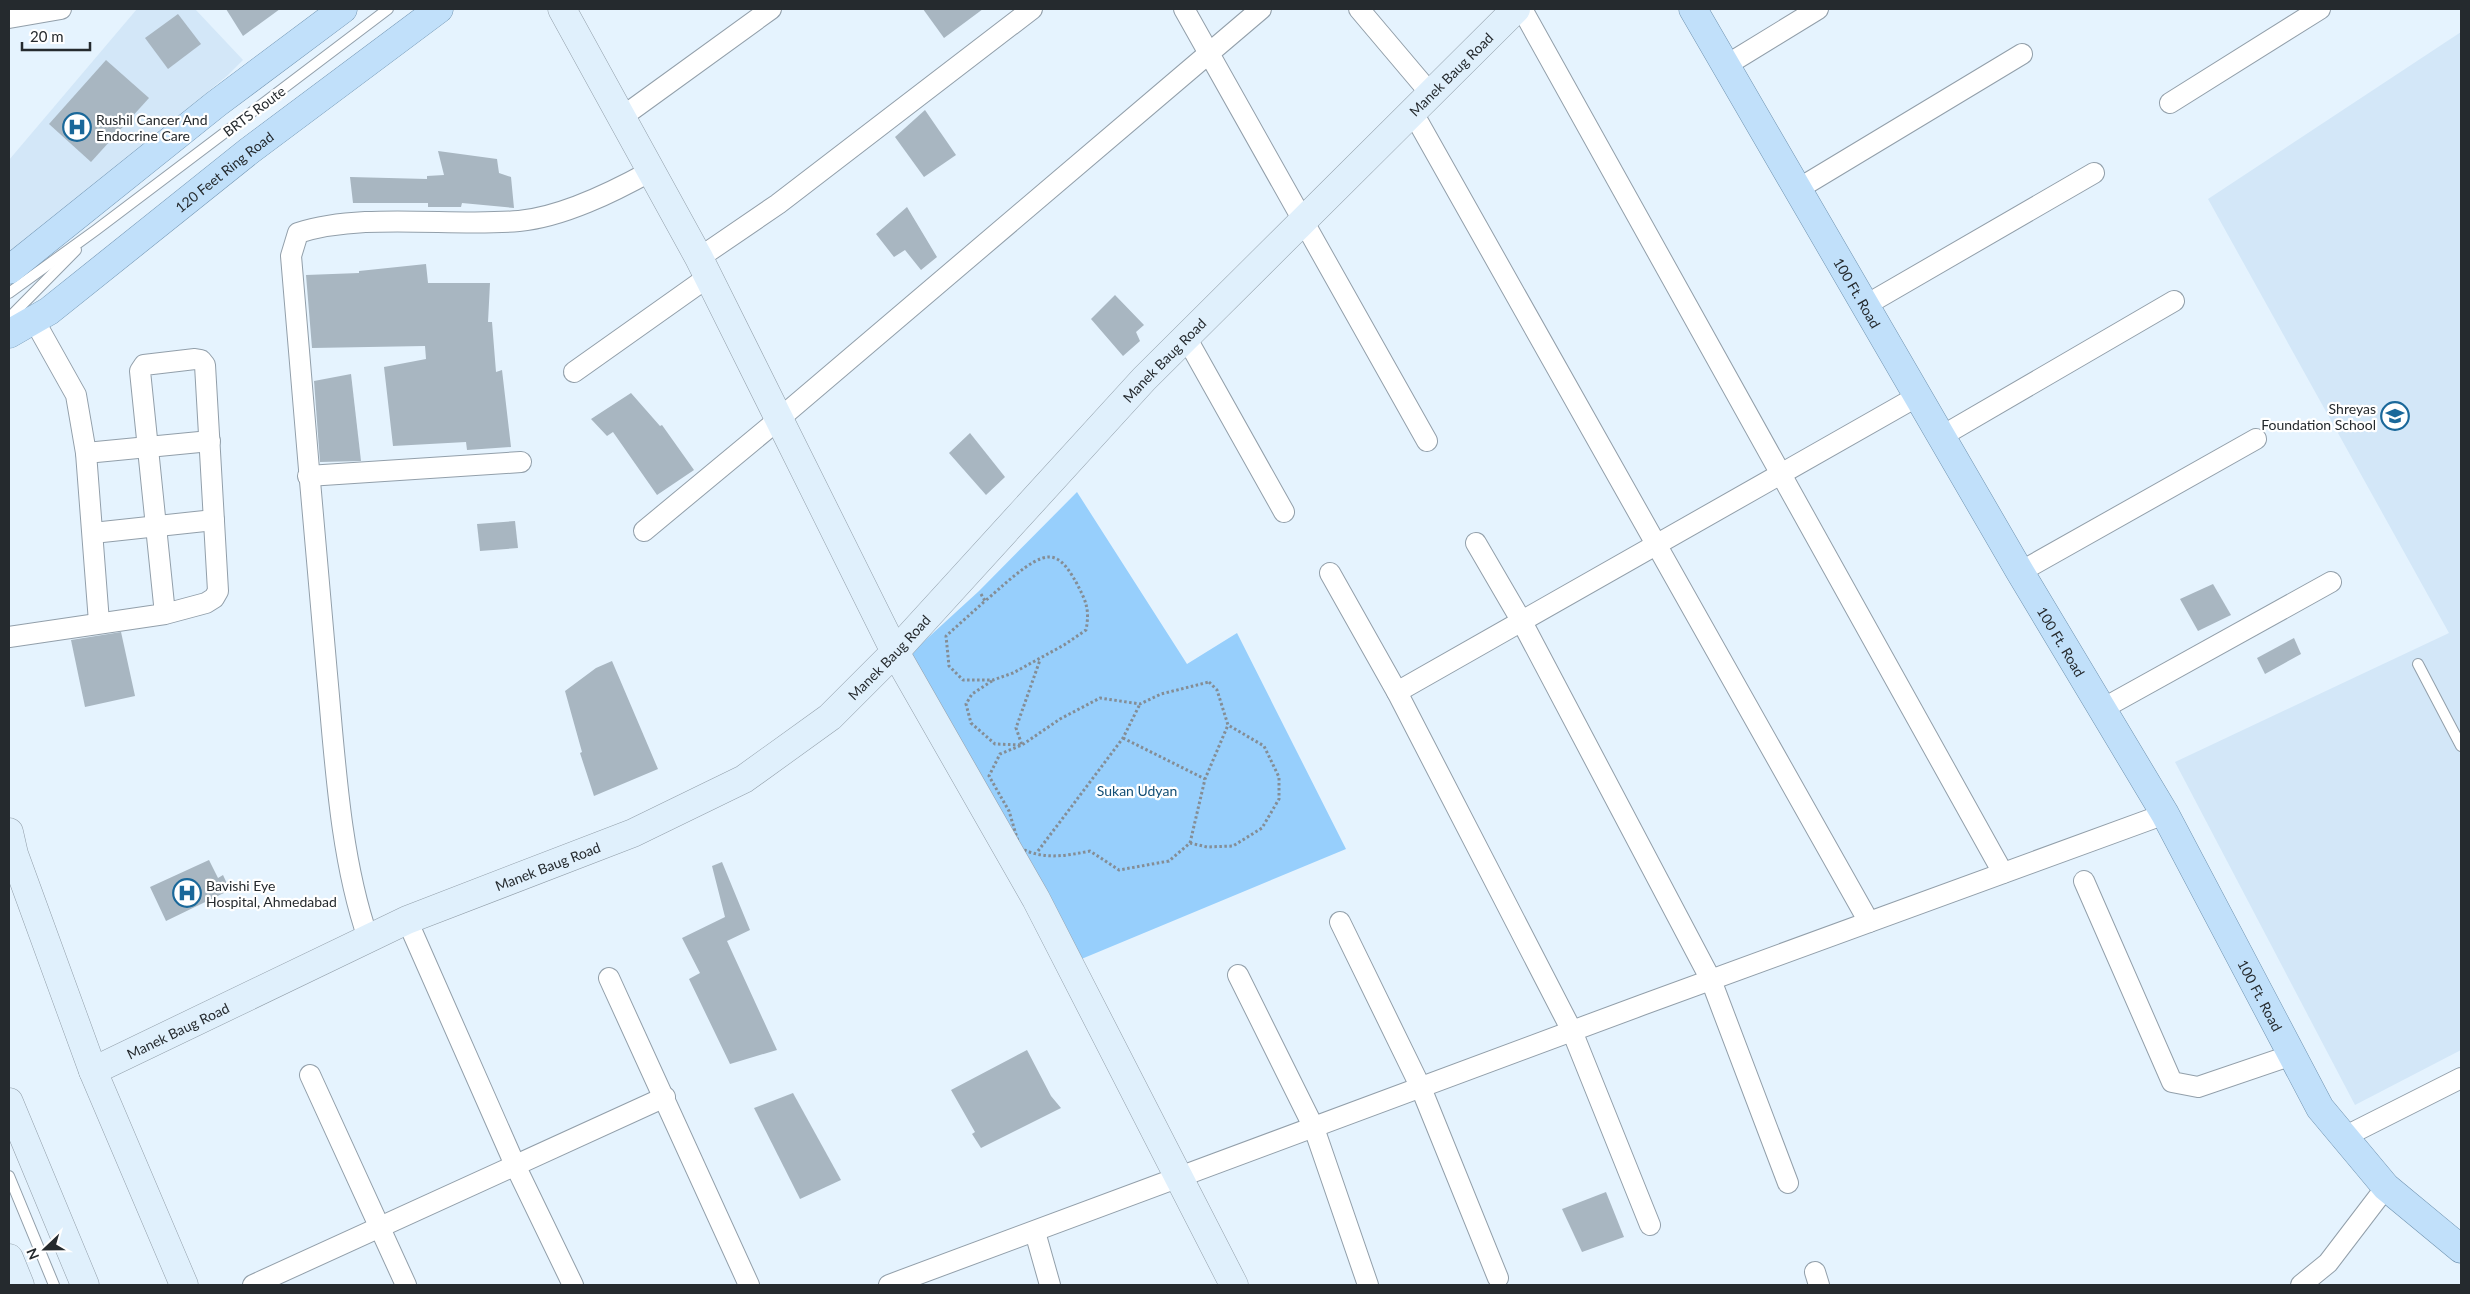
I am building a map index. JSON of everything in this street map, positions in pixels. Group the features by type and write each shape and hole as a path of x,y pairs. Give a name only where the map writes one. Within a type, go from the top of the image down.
{"main road":[{"path":"9,270 208,110 343,9"},
{"name":"120 Feet Ring Road","path":"9,334 21,319 49,310 249,151 439,9"},
{"name":"100 Ft. Road","path":"1693,9 2020,572 2165,814 2320,1108 2386,1188 2461,1249"}],"street":[{"path":"9,18 61,9"},
{"path":"562,9 703,267 895,652 1036,899 1234,1285"},
{"path":"622,117 771,9"},
{"path":"574,372 778,204 1032,9"},
{"path":"1184,9 1427,441"},
{"path":"644,531 779,419 1261,9"},
{"path":"1359,9 1421,102 1656,545 1868,922"},
{"name":"Manek Baug Road","path":"93,1071 407,920 633,833 744,779 830,717 895,652 1144,379 1187,339 1301,220 1516,9"},
{"path":"1522,9 2002,873"},
{"path":"1725,66 1818,9"},
{"path":"2170,103 2320,9"},
{"path":"1798,189 2022,54"},
{"path":"368,938 352,882 336,764 308,476 291,256 298,233 315,228 365,223 521,221 572,208 618,189 651,171"},
{"path":"1866,305 2094,173"},
{"path":"1942,436 2174,301"},
{"path":"21,319 76,395 86,453 94,533 99,622"},
{"path":"1187,339 1284,512"},
{"path":"9,637 99,622 165,614 206,603 214,598 218,591 205,366 201,360 195,359 144,365 141,367 165,614"},
{"path":"1397,692 1918,396"},
{"path":"2020,572 2256,440"},
{"path":"86,453 210,441"},
{"path":"308,476 521,462"},
{"path":"94,533 214,520"},
{"path":"1476,543 1522,622 1711,980 1788,1183"},
{"path":"1330,573 1397,692 1572,1031 1650,1225"},
{"path":"2102,709 2331,582"},
{"path":"889,1285 1179,1179 1572,1031 2165,814"},
{"path":"9,832 14,854 93,1071 184,1285"},
{"path":"2084,881 2172,1082 2198,1087 2292,1055"},
{"path":"407,920 515,1165 573,1285"},
{"path":"1340,922 1421,1088 1498,1278"},
{"path":"1238,976 1314,1128 1368,1285"},
{"path":"609,978 665,1097 749,1285"},
{"path":"310,1075 378,1229 406,1285"},
{"path":"2344,1137 2461,1078"},
{"path":"253,1285 665,1097"},
{"path":"9,1102 85,1285"},
{"path":"2301,1285 2328,1263 2386,1188"},
{"path":"1035,1232 1050,1285"},
{"path":"9,1258 20,1285"}],"lane":[{"name":"BRTS Route","path":"9,294 388,9"},
{"name":"BRTS Route","path":"21,319 96,230"},
{"path":"2418,664 2461,746"},
{"path":"9,1176 54,1285"}],"path":[{"path":"1050,557 1062,562 1082,594 1089,612 1086,630 1013,674 993,680 963,680 949,666 946,636 985,601 1035,561 1050,557"},
{"path":"979,591 985,601"},
{"path":"1022,745 1016,728 1040,659"},
{"path":"993,680 972,694 966,704 971,723 995,744 1022,745"},
{"path":"1209,682 1217,690 1228,725 1205,779 1190,843 1169,861 1119,870 1090,851 1062,856 1035,856 1020,848 1009,811 988,776 1000,754 1022,745 1060,719 1100,698 1140,704 1161,694 1209,682"},
{"path":"1030,860 1035,856 1123,738 1140,704"},
{"path":"1190,843 1207,847 1233,846 1262,828 1279,799 1279,777 1264,746 1228,725"},
{"path":"1123,738 1205,779"}],"shaded area":[{"path":"137,9 195,9 243,60 228,75 9,256 9,160"},
{"name":"Shreyas Foundation School","path":"2461,32 2461,1050 2355,1105 2175,762 2449,633 2208,199"}],"green space":[{"name":"Sukan Udyan","path":"1077,492 1187,664 1237,633 1346,849 1079,960 908,656 979,591"}],"building":[{"path":"226,9 280,9 243,36"},
{"path":"923,9 983,9 944,38"},
{"path":"178,14 201,44 168,69 145,38"},
{"path":"106,60 149,98 91,162 49,124"},
{"path":"925,110 956,155 924,177 895,137"},
{"path":"438,151 497,159 499,173 511,177 514,208 462,203 461,207 428,207 428,203 353,203 350,177 427,179 427,176 444,175"},
{"path":"907,207 937,257 921,270 905,250 894,257 876,234"},
{"path":"426,264 428,283 490,283 488,322 492,322 496,372 502,370 511,447 467,450 466,442 393,446 384,367 426,359 425,346 312,348 306,275 359,273 359,271"},
{"path":"1115,295 1144,325 1136,332 1140,341 1123,356 1091,319"},
{"path":"351,374 361,461 320,462 314,381"},
{"path":"631,393 660,426 662,425 694,470 657,495 613,432 607,436 591,419"},
{"path":"970,433 1005,477 986,495 949,453"},
{"path":"515,521 518,548 480,551 477,524"},
{"path":"2213,584 2231,615 2198,631 2180,599"},
{"path":"121,632 135,696 85,707 71,640"},
{"path":"2294,638 2301,654 2265,674 2257,658"},
{"path":"612,661 658,769 594,796 580,753 582,752 565,691 596,668"},
{"path":"209,860 218,878 223,875 230,890 166,921 150,887"},
{"path":"722,862 750,930 727,941 777,1050 730,1064 689,979 700,973 682,938 725,917 712,866"},
{"path":"1027,1050 1051,1096 1061,1108 981,1148 972,1134 975,1132 951,1090"},
{"path":"793,1093 841,1180 800,1199 754,1108"},
{"path":"1606,1192 1624,1237 1582,1252 1562,1209"}],"place":[{"name":"Rushil Cancer And Endocrine Care","path":"77,127"},
{"name":"Shreyas Foundation School","path":"2395,416"},
{"name":"Bavishi Eye Hospital, Ahmedabad","path":"187,893"}]}
